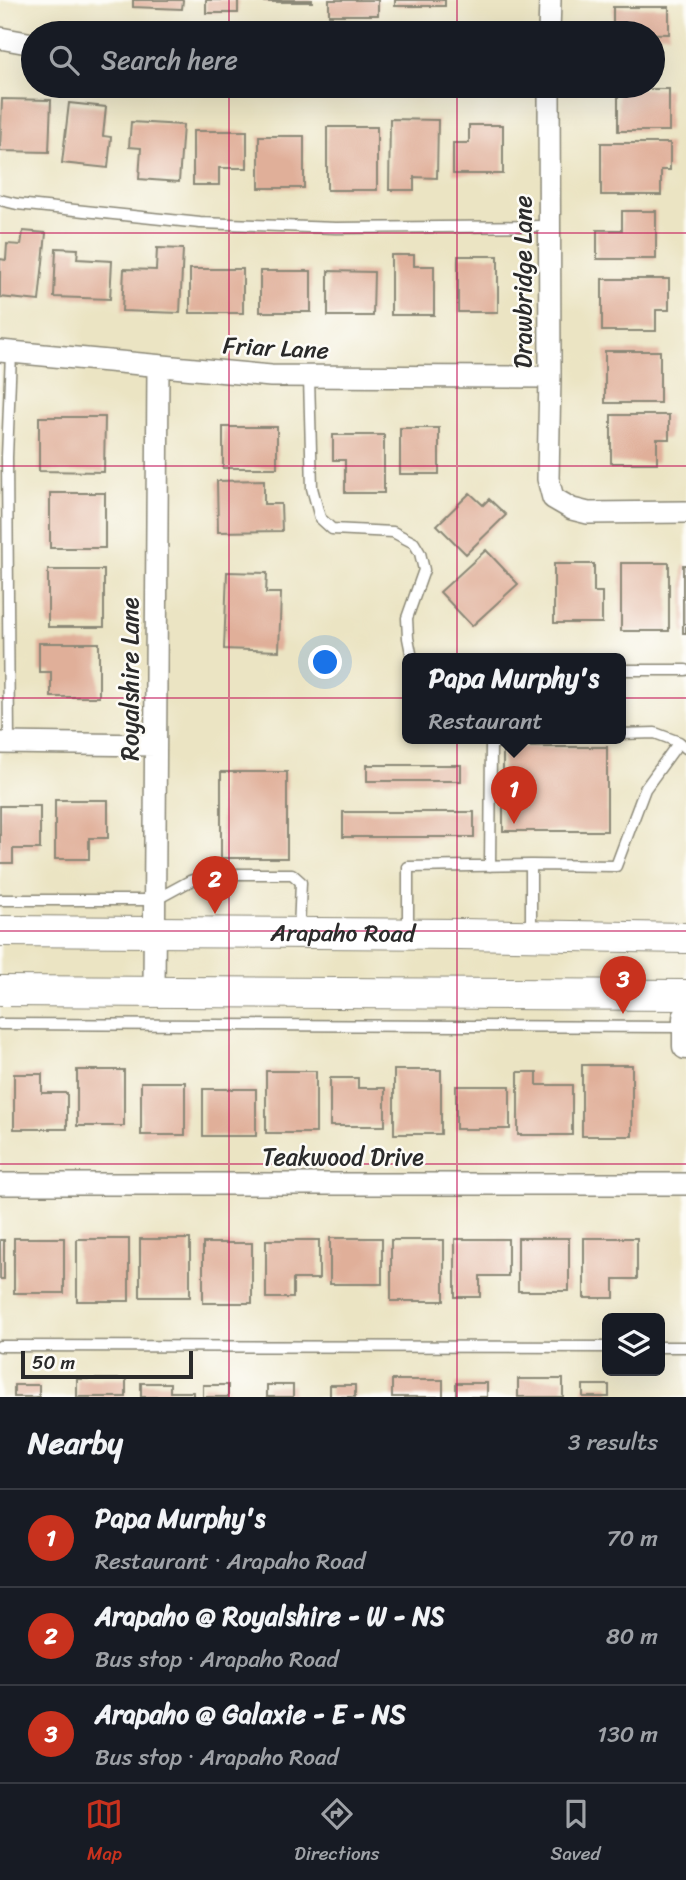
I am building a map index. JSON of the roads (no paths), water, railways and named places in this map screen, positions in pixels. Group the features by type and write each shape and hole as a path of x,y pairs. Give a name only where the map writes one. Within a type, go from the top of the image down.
{"main road":[{"name":"Arapaho Road","path":"0,930 686,938"},
{"path":"0,991 686,995"}],"street":[{"path":"549,21 550,0"},
{"path":"0,38 21,42"},
{"name":"Drawbridge Lane","path":"549,98 548,479 553,498 572,509 588,513 686,512"},
{"name":"Friar Lane","path":"5,352 271,376 550,377"},
{"name":"Royalshire Lane","path":"154,992 158,366"},
{"path":"5,743 155,745"},
{"path":"686,1018 686,1046"},
{"name":"Teakwood Drive","path":"0,1184 686,1184"}],"lane":[{"path":"0,200 200,223 336,228 549,226"},
{"path":"5,352 5,743"},
{"path":"309,377 312,488 320,518 332,529 393,532 414,543 420,553 424,570 407,618 411,653"},
{"path":"626,670 686,670"},
{"path":"408,933 408,867 616,866 645,789 682,745 655,733 626,734"},
{"path":"490,866 491,745 493,744"},
{"path":"531,865 531,935"},
{"path":"0,900 155,900 190,881 211,874 292,874 301,882 299,933"},
{"path":"0,1024 686,1027"},
{"path":"0,1346 602,1347"},
{"path":"665,1347 686,1347"}],"place":[{"name":"Papa Murphy's","path":"514,824"},
{"name":"Arapaho @ Royalshire - W - NS","path":"215,914"},
{"name":"Arapaho @ Galaxie - E - NS","path":"623,1014"}]}
